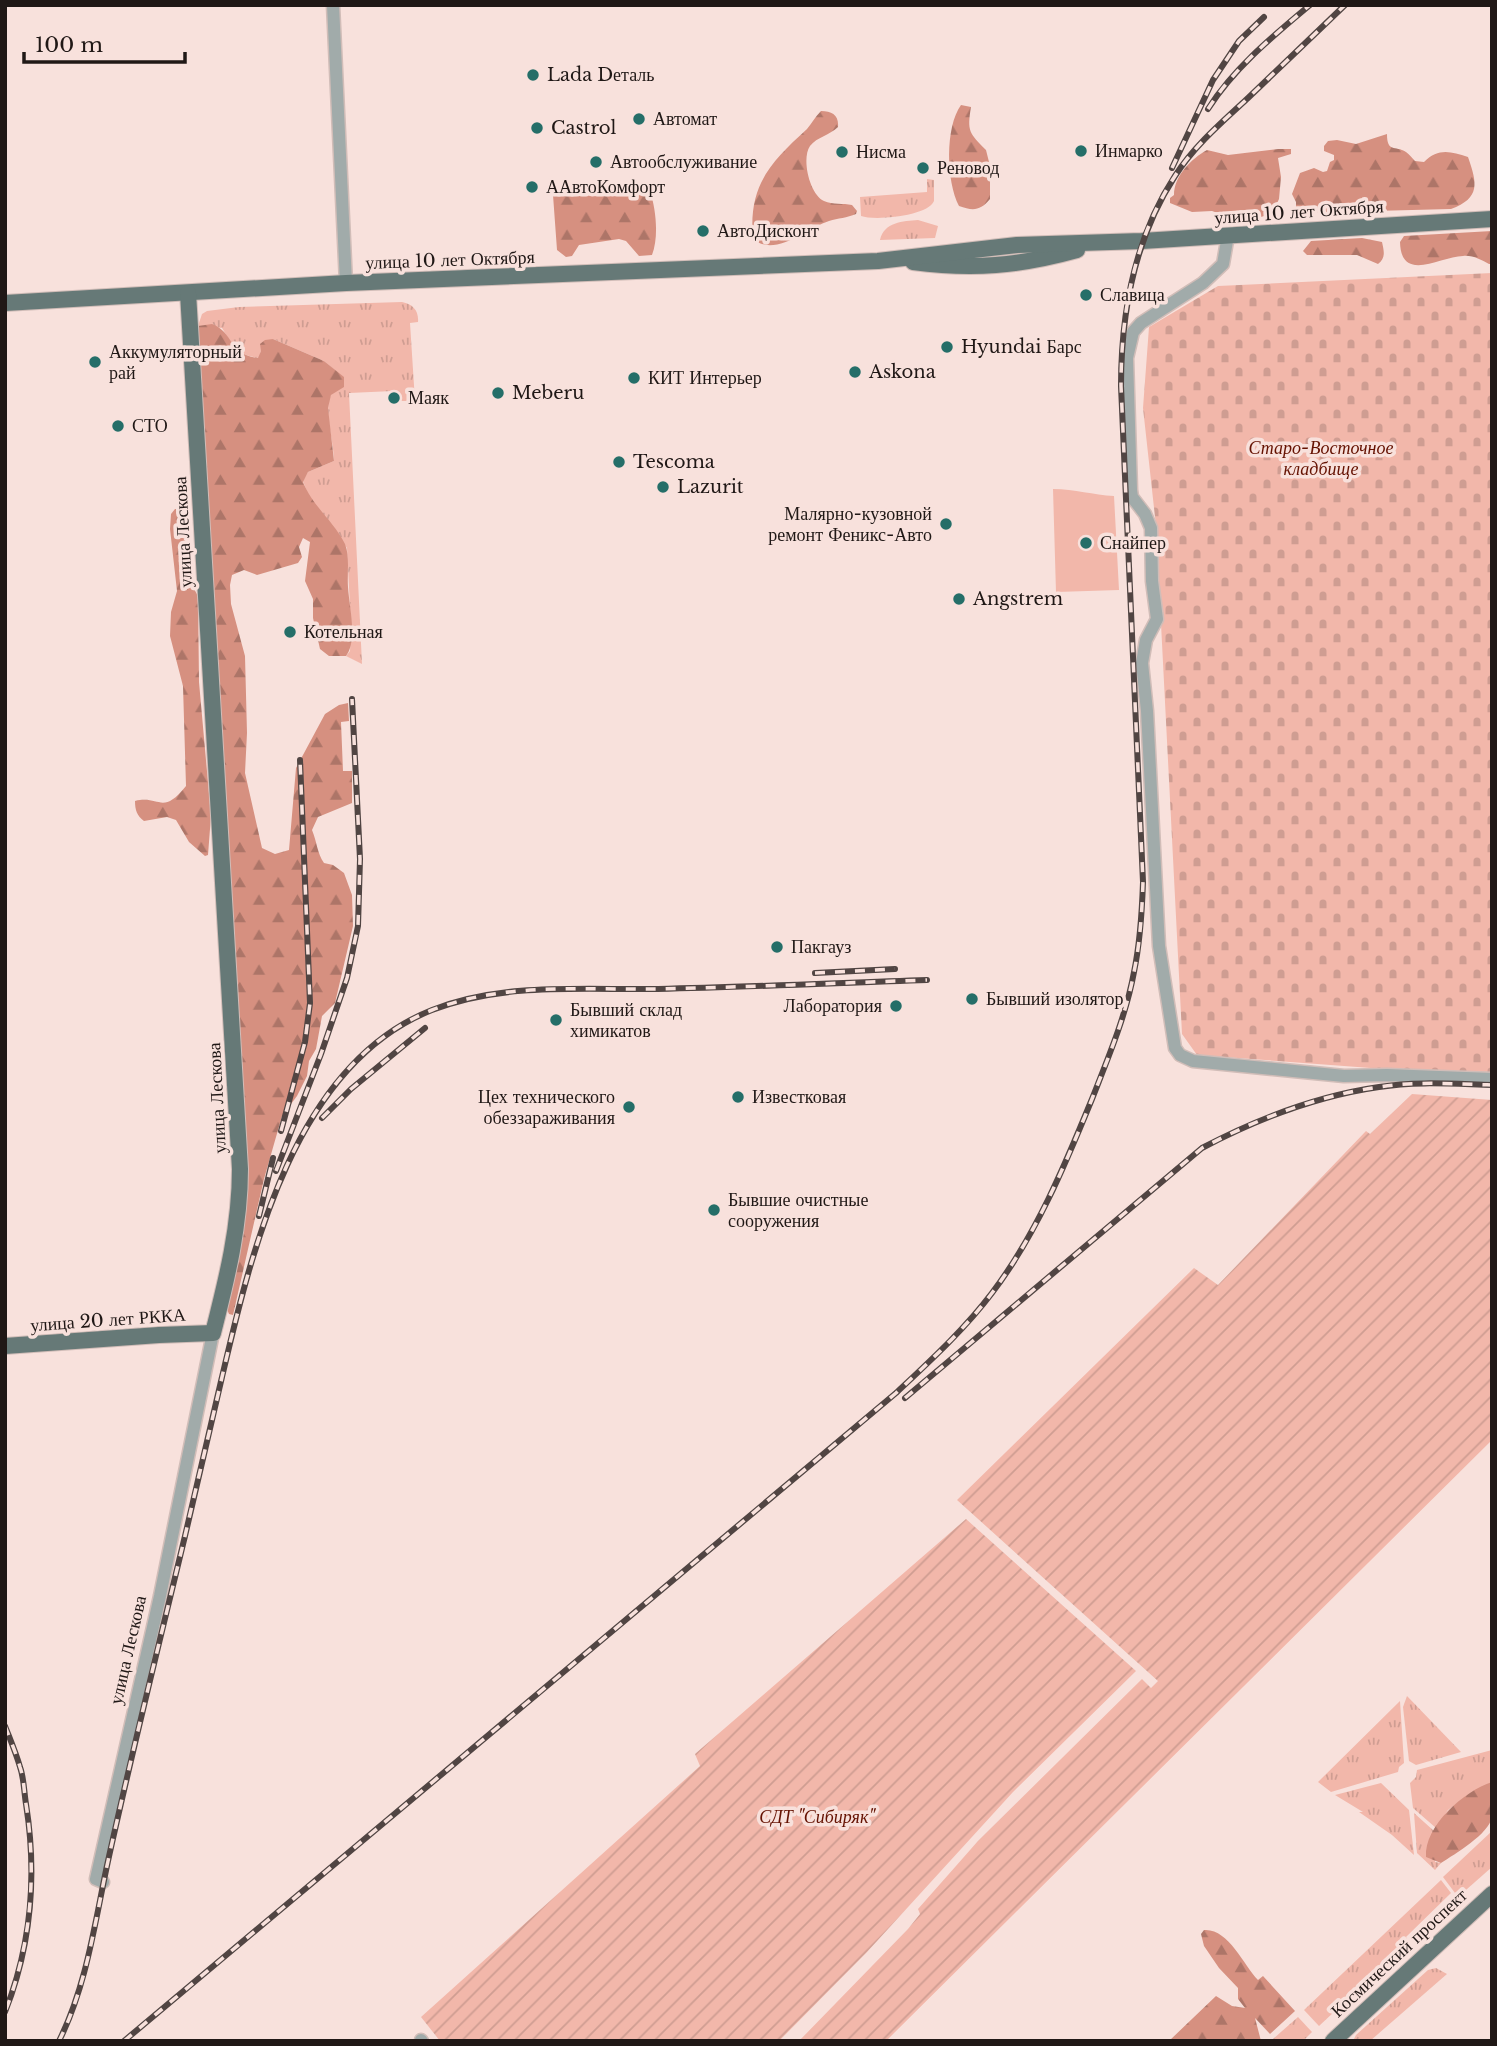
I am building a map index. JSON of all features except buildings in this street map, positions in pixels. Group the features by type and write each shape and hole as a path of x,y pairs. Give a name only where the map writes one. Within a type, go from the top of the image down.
{"main road":[{"name":"улица 10 лет Октября","path":"5,303 346,283 897,260 945,266 988,267 1037,261 1109,242 1492,219"},
{"name":"улица Лескова","path":"188,293 240,1169 237,1224 213,1333"},
{"name":"улица 20 лет РККА","path":"5,1346 213,1333"},
{"name":"Космический проспект","path":"1333,2041 1492,1894"}],"street":[{"path":"333,5 346,283"},
{"path":"1228,235 1223,264 1203,283 1141,323 1132,332 1127,358 1131,490 1136,504 1149,520 1152,537 1152,581 1157,619 1146,640 1142,663 1147,711 1159,946 1175,1048 1180,1055 1193,1061 1344,1076 1387,1074 1492,1079"},
{"name":"улица Лескова","path":"103,1882 96,1879 97,1869 162,1588 213,1333"}],"green space":[{"path":"961,105 971,107 971,131 986,150 990,166 990,199 976,209 959,206 952,183 950,140"},
{"path":"821,111 834,114 838,127 810,146 806,159 808,176 815,192 824,201 852,205 857,211 856,214 829,221 791,240 771,245 762,244 753,239 752,220 758,189 773,164"},
{"path":"1387,134 1390,146 1406,152 1415,161 1424,162 1434,154 1444,152 1468,157 1474,182 1472,195 1461,205 1451,209 1296,213 1296,202 1292,194 1300,173 1314,168 1327,171 1330,162 1334,160 1334,155 1324,151 1328,141 1356,144"},
{"path":"1291,149 1291,154 1278,158 1281,177 1279,199 1273,212 1268,215 1257,218 1229,217 1212,211 1192,212 1170,203 1180,175 1195,158 1207,150 1228,155"},
{"path":"927,179 934,180 934,201 930,206 901,216 861,216 860,197 927,192"},
{"path":"632,184 650,191 652,198 656,232 652,255 639,256 626,241 619,239 579,245 572,256 566,257 557,250 553,195"},
{"path":"918,220 938,226 935,238 880,240 890,226"},
{"path":"1492,231 1492,264 1467,256 1415,265 1407,262 1402,255 1400,242 1404,236"},
{"path":"1362,238 1382,242 1384,251 1381,262 1378,264 1357,255 1307,255 1303,251 1311,241"},
{"name":"Старо-Восточное кладбище","path":"1492,273 1492,1077 1197,1055 1182,1034 1156,526 1143,408 1149,327 1218,286"},
{"path":"402,302 414,309 418,318 418,322 410,323 415,401 394,401 393,391 349,393 362,664 346,656 350,651 351,627 347,548 309,497 303,481 308,472 334,461 328,404 331,394 343,377 324,361 273,339 261,351 259,358 245,355 236,349 222,328 198,326 202,314 207,311 239,307"},
{"path":"212,324 248,356 258,358 260,344 273,339 324,361 344,377 344,387 331,395 328,408 334,461 308,472 303,482 345,544 352,623 352,641 346,656 329,656 320,649 313,618 313,599 305,581 310,542 303,538 299,547 302,557 298,563 257,575 244,570 232,575 231,604 245,656 245,773 262,848 275,854 289,850 296,768 325,714 348,703 349,721 341,722 343,771 352,771 352,803 318,817 312,830 324,863 333,865 344,873 352,895 353,926 335,1003 322,1016 316,1049 309,1061 307,1076 297,1096 282,1116 264,1179 233,1315 229,1314 226,1307 236,1253 198,326"},
{"name":"Снайпер","path":"1053,489 1114,496 1119,590 1056,592"},
{"path":"175,509 181,509 187,524 191,551 185,574 198,597 199,682 211,816 208,855 205,856 189,842 176,820 167,817 144,821 138,815 135,804 135,801 143,800 166,802 186,786 183,686 170,636 171,612 177,591 170,529 171,514"},
{"path":"1412,1094 1492,1100 1492,1440 886,2041 799,2041 908,1929 920,1914 918,1909 978,1841 1142,1679 1151,1688 1158,1681 957,1500 1194,1268 1218,1285 1366,1131 1370,1134"},
{"name":"СДТ \"Сибиряк\"","path":"966,1519 1136,1671 1013,1792 867,1952 779,2041 440,2041 421,2017 700,1766 695,1754"},
{"path":"1407,1696 1461,1752 1416,1765 1409,1761 1403,1707"},
{"path":"1400,1701 1404,1763 1398,1772 1331,1792 1318,1782"},
{"path":"1492,1750 1492,1782 1448,1810 1436,1828 1413,1808 1410,1783 1416,1777 1417,1770"},
{"path":"1492,1782 1492,1817 1485,1830 1441,1863 1426,1857 1432,1833 1448,1811 1470,1793"},
{"path":"1381,1783 1409,1810 1414,1855 1392,1835 1359,1812 1363,1812 1335,1795"},
{"path":"1414,1813 1434,1831 1435,1862 1441,1863 1435,1870 1417,1853"},
{"path":"1492,1831 1492,1867 1458,1897 1443,1877"},
{"path":"1441,1880 1451,1893 1406,1937 1409,1942 1319,2026 1304,2010"},
{"path":"1204,1930 1213,1931 1228,1941 1258,1980 1263,1976 1295,2011 1270,2034 1255,2018 1261,2041 1169,2041 1216,1996 1232,2006 1245,2008 1238,1999 1238,1988 1219,1968 1204,1946 1201,1934"},
{"path":"1436,1968 1447,1974 1370,2041 1353,2041 1356,2035 1428,1970"},
{"path":"1298,2017 1312,2032 1303,2041 1273,2039"}],"railway":[{"path":"1208,109 1242,66 1310,5"},
{"path":"124,2041 896,1393 970,1320 1008,1271 1022,1248 1060,1174 1110,1052 1131,988 1139,939 1143,882 1121,386 1124,331 1133,277 1149,225 1183,165 1209,135 1345,5"},
{"path":"1172,168 1213,80 1239,41 1264,17"},
{"path":"276,1171 347,978 358,926 360,859 352,699"},
{"path":"281,1131 305,1042 310,1003 300,760"},
{"path":"815,973 895,969"},
{"path":"59,2041 77,1998 89,1952 127,1779 248,1273 287,1166 313,1116 346,1072 385,1036 432,1010 487,995 544,989 658,989 927,980"},
{"path":"322,1118 351,1089 425,1028"},
{"path":"905,1398 1202,1148 1288,1110 1332,1096 1407,1084 1492,1085"},
{"path":"259,1216 273,1158"},
{"path":"5,1726 23,1780 31,1857 26,1936 21,1962 5,2012"}],"place":[{"name":"Lada Dеталь","path":"533,75"},
{"name":"Автомат","path":"639,119"},
{"name":"Castrol","path":"537,128"},
{"name":"Инмарко","path":"1081,151"},
{"name":"Нисма","path":"842,152"},
{"name":"Автообслуживание","path":"596,162"},
{"name":"Реновод","path":"923,168"},
{"name":"ААвтоКомфорт","path":"532,187"},
{"name":"АвтоДисконт","path":"703,231"},
{"name":"Славица","path":"1086,295"},
{"name":"Hyundai Барс","path":"947,347"},
{"name":"Аккумуляторный рай","path":"95,362"},
{"name":"Askona","path":"855,372"},
{"name":"КИТ Интерьер","path":"634,378"},
{"name":"Meberu","path":"498,393"},
{"name":"Маяк","path":"394,398"},
{"name":"СТО","path":"118,426"},
{"name":"Tescoma","path":"619,462"},
{"name":"Lazurit","path":"663,487"},
{"name":"Малярно-кузовной ремонт Феникс-Авто","path":"946,524"},
{"name":"Снайпер","path":"1086,543"},
{"name":"Angstrem","path":"959,599"},
{"name":"Котельная","path":"290,632"},
{"name":"Пакгауз","path":"777,947"},
{"name":"Бывший изолятор","path":"972,999"},
{"name":"Лаборатория","path":"896,1006"},
{"name":"Бывший склад химикатов","path":"556,1020"},
{"name":"Известковая","path":"738,1097"},
{"name":"Цех технического обеззараживания","path":"629,1107"},
{"name":"Бывшие очистные сооружения","path":"714,1210"}]}
